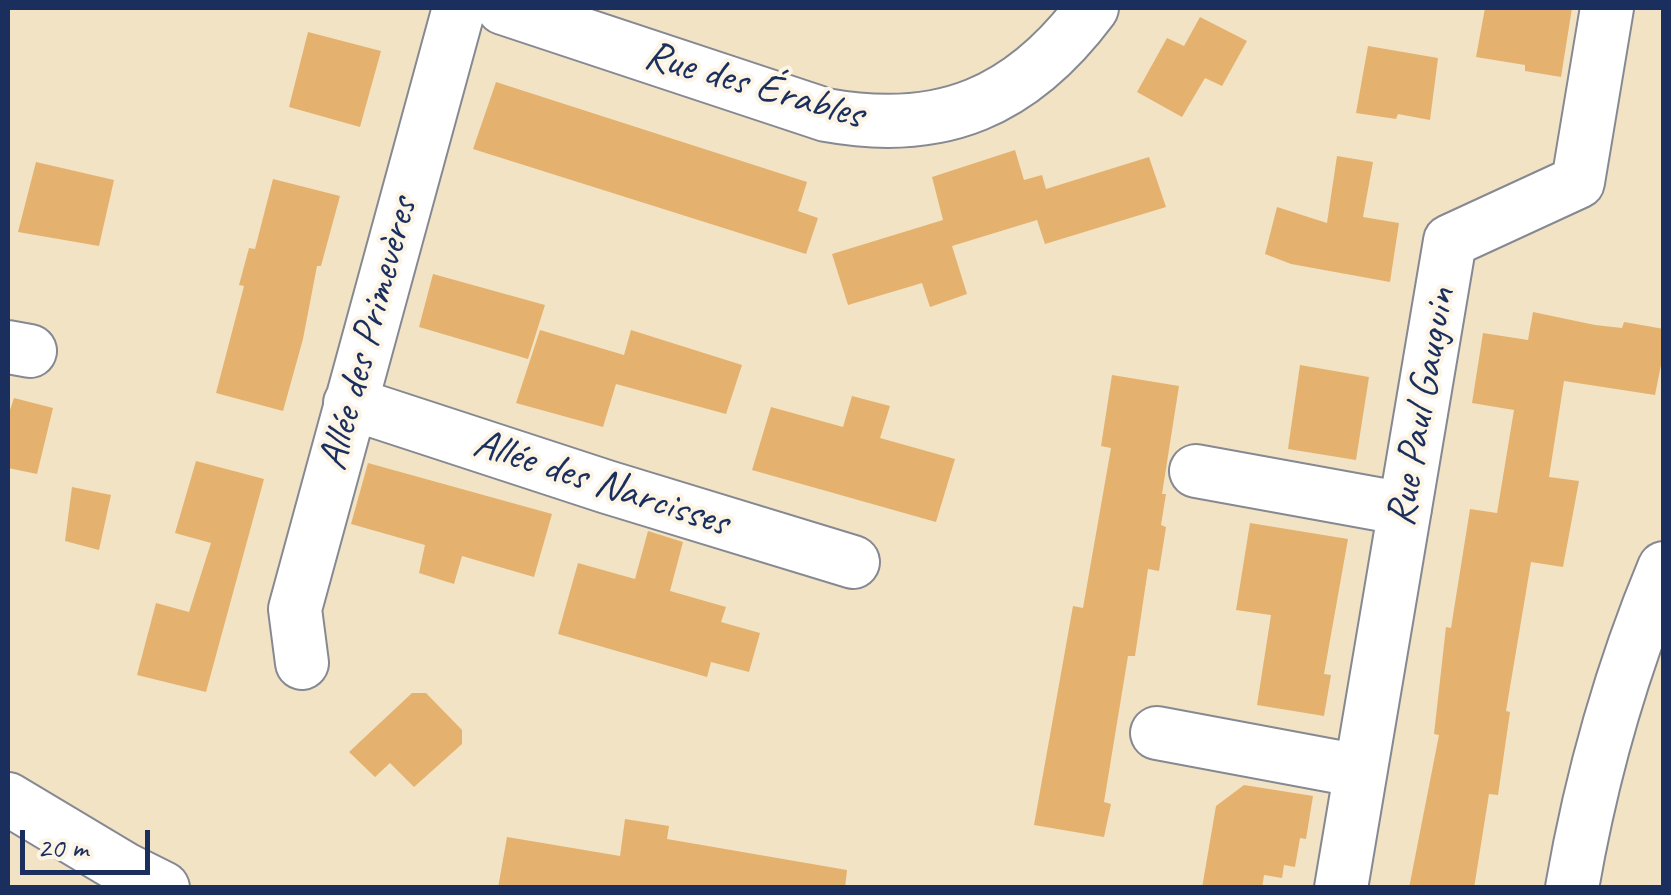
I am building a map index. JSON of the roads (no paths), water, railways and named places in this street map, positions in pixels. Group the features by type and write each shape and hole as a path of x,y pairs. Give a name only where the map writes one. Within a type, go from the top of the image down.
{"street":[{"name":"Allée des Primevères","path":"302,662 295,609 459,8"},
{"name":"Rue des Érables","path":"503,8 826,116 899,122 974,106 1018,83 1060,50 1092,8"},
{"name":"Rue Paul Gauguin","path":"1341,888 1450,241 1578,182 1607,8"},
{"name":"Allée des Narcisses","path":"350,403 852,562"},
{"path":"1196,471 1406,509"},
{"path":"1572,888 1596,765 1638,634 1664,568"},
{"path":"1157,733 1360,771"},
{"path":"8,798 162,888"}]}
